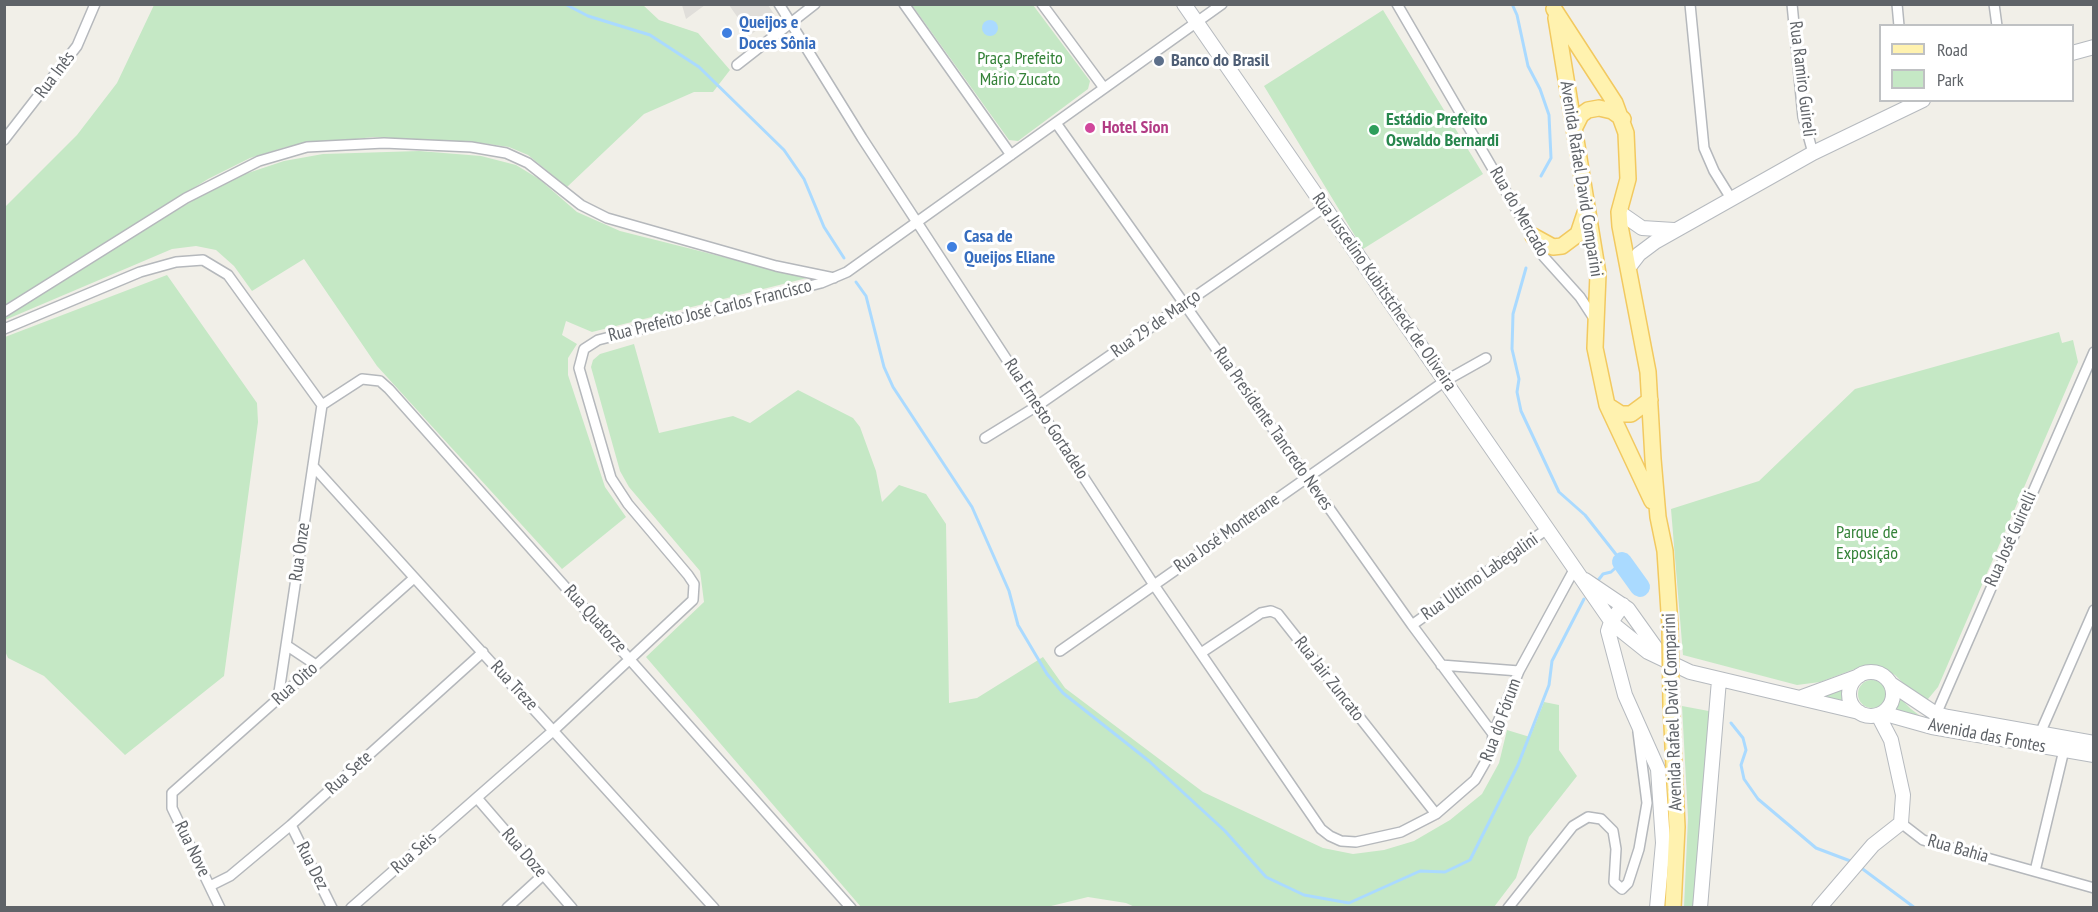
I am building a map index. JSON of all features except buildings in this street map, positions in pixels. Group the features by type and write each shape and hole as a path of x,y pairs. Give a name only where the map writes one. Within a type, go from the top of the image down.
{"main road":[{"name":"Avenida Rafael David Comparini","path":"1554,7 1615,103 1623,119 1626,133 1628,179 1619,212 1650,400 1658,518 1665,550 1670,627 1677,827 1673,908"},
{"name":"Avenida Rafael David Comparini","path":"1554,7 1598,274 1594,348 1607,405 1641,474 1658,518"},
{"path":"1574,129 1581,115 1588,110 1599,108 1612,111 1623,119"},
{"path":"1533,236 1552,247 1562,246 1578,234 1586,207"},
{"path":"1607,405 1621,414 1631,414 1650,400"}],"street":[{"name":"Rua Inês","path":"4,140 77,46 95,4"},
{"name":"Rua Ernesto Gortadelo","path":"779,4 917,222 1154,585 1321,829"},
{"path":"737,65 815,4"},
{"path":"903,4 1011,155"},
{"path":"1042,4 1104,88"},
{"name":"Rua Juscelino Kubitstcheck de Oliveira","path":"1184,4 1326,206 1611,622"},
{"name":"Rua Prefeito José Carlos Francisco","path":"477,798 686,609 695,591 688,575 628,504 611,478 579,368 584,349 598,340 834,278 917,222 1222,4"},
{"name":"Rua do Mercado","path":"1397,4 1544,257 1580,297 1595,320"},
{"path":"1690,4 1704,148 1714,171 1732,200"},
{"name":"Rua Ramiro Guireli","path":"1792,4 1803,117 1813,153"},
{"path":"1897,4 1899,24"},
{"path":"1995,4 1997,24"},
{"path":"2074,53 2094,46"},
{"path":"1629,267 1639,254 1677,230 1907,103"},
{"name":"Rua Presidente Tancredo Neves","path":"1056,123 1412,625 1493,734"},
{"path":"4,312 186,198 259,161 307,147 384,142 471,147 506,153 528,163 581,205 607,218 776,266 834,278"},
{"name":"Rua 29 de Março","path":"985,438 1037,406 1326,206"},
{"path":"1619,212 1642,228 1677,230"},
{"path":"4,329 141,272 176,262 203,260 228,275 322,405"},
{"name":"Rua José Guirelli","path":"1934,720 2094,352"},
{"name":"Rua José Monterane","path":"1060,651 1306,476 1445,381 1486,358"},
{"name":"Rua Quatorze","path":"322,405 362,379 371,378 380,381 851,908"},
{"name":"Rua Onze","path":"278,699 322,405"},
{"name":"Rua Treze","path":"313,466 714,908"},
{"name":"Rua Ultimo Labegalini","path":"1412,625 1547,529"},
{"name":"Rua Juscelino Kubitstcheck de Oliveira","path":"1579,573 1623,605 1638,621 1664,660"},
{"name":"Rua do Fórum","path":"1321,829 1341,840 1378,839 1401,832 1436,814 1475,780 1491,752 1493,734 1519,671 1579,573"},
{"name":"Rua Oito","path":"175,789 414,578"},
{"path":"1623,605 1611,622 1609,637 1620,680 1637,723 1653,754 1660,784 1663,843 1657,908"},
{"path":"2037,740 2094,610"},
{"name":"Rua Jair Zuncato","path":"1201,653 1261,613 1271,611 1278,614 1436,814"},
{"path":"1626,634 1638,621"},
{"name":"Avenida das Fontes","path":"1611,622 1648,652 1690,672 1719,680 1802,697 1859,712 1934,720 2037,740 2094,743"},
{"path":"286,645 316,665"},
{"name":"Rua Sete","path":"210,886 230,876 291,825 483,652"},
{"path":"1441,665 1519,671"},
{"path":"1802,697 1863,674"},
{"path":"1859,712 1851,702 1850,689 1863,674"},
{"name":"Avenida das Fontes","path":"1863,674 1881,675 1934,720"},
{"path":"1700,908 1719,680"},
{"path":"1818,908 1873,845 1901,823 1903,795 1891,740 1880,714 1891,703 1891,684"},
{"path":"1508,908 1573,826 1588,817 1601,819 1613,831 1616,849 1614,882 1622,889 1628,883 1639,849 1647,803 1637,723"},
{"name":"Avenida das Fontes","path":"2037,740 2064,750 2094,755"},
{"path":"2035,871 2064,750"},
{"name":"Rua Nove","path":"175,789 171,797 172,808 220,908"},
{"name":"Rua Doze","path":"477,798 572,908"},
{"name":"Rua Seis","path":"351,908 477,798"},
{"name":"Rua Bahia","path":"1901,823 1923,840 2094,888"},
{"name":"Rua Dez","path":"291,825 332,908"},
{"path":"507,908 543,875"}],"shaded area":[{"name":"Queijos e Doces Sônia","path":"682,4 705,5 686,19"},
{"name":"Queijos e Doces Sônia","path":"729,5 768,5 776,17 750,35"}],"green space":[{"path":"154,5 643,5 659,20 698,33 730,70 713,92 694,92 644,114 567,187 528,155 509,147 481,143 373,137 286,147 250,158 208,179 5,306 5,207 77,135 117,83"},
{"name":"Praça Prefeito Mário Zucato","path":"912,5 1033,5 1090,81 1088,89 1018,141 1009,140"},
{"name":"Estádio Prefeito Oswaldo Bernardi","path":"1383,10 1483,174 1363,249 1264,86"},
{"path":"419,151 481,156 516,165 539,179 577,212 620,231 807,278 592,332 566,321 562,335 577,344 568,358 568,375 605,487 626,517 562,569 377,366 304,259 252,291 234,266 216,250 196,246 172,249 5,320 5,317 59,280 204,194 245,174 284,161 323,154"},
{"path":"167,275 257,403 258,422 224,676 125,755 44,676 8,658 5,651 5,337"},
{"name":"Parque de Exposição","path":"2059,332 2062,343 2073,340 2078,362 1938,687 1928,699 1922,700 1895,675 1873,665 1860,667 1820,682 1797,685 1683,655 1671,509 1759,481 1855,389"},
{"path":"634,344 659,433 733,416 750,423 798,390 853,418 860,427 876,471 882,502 899,485 926,494 946,524 949,703 977,698 1043,657 1065,688 1203,792 1323,848 1353,854 1384,850 1414,841 1450,820 1482,794 1499,763 1507,730 1530,737 1544,702 1559,705 1559,750 1577,776 1529,837 1516,878 1494,907 1137,908 1126,903 1088,897 1047,907 861,907 646,657 704,602 700,571 629,487 620,471 591,367 593,360 600,354"},
{"path":"1872,680 1882,684 1886,694 1882,704 1872,708 1862,704 1858,694 1862,684"},
{"path":"1846,685 1846,703 1813,696"},
{"path":"1900,698 1911,709 1919,715 1894,712"},
{"path":"1682,706 1714,712 1696,907 1684,907 1688,818"}],"water":[{"path":"990,20 996,22 998,28 996,34 990,36 984,34 982,28 984,22"}],"waterway":[{"path":"565,4 588,16 650,35 699,67 784,150 804,179 824,227 844,258"},
{"path":"1512,4 1517,15 1528,66 1540,89 1549,115 1551,158 1541,176"},
{"path":"1526,268 1513,314 1512,349 1519,379 1517,392 1521,411 1559,492 1585,515 1622,562 1611,572 1603,574 1596,583"},
{"path":"856,282 866,296 884,367 893,387 972,507 1009,591 1018,625 1047,674 1063,693 1149,761 1225,831 1266,877 1304,895 1349,903 1420,871 1445,872 1470,860 1518,765 1549,685 1552,661 1584,599"},
{"path":"1622,562 1640,587"},
{"path":"1731,723 1743,738 1746,750 1741,765 1744,779 1758,799 1816,848 1853,862"},
{"path":"1860,867 1915,908"}],"place":[{"name":"Queijos e Doces Sônia","path":"727,33"},
{"name":"Banco do Brasil","path":"1159,61"},
{"name":"Hotel Sion","path":"1090,128"},
{"name":"Estádio Prefeito Oswaldo Bernardi","path":"1374,130"},
{"name":"Casa de Queijos Eliane","path":"952,247"}]}
